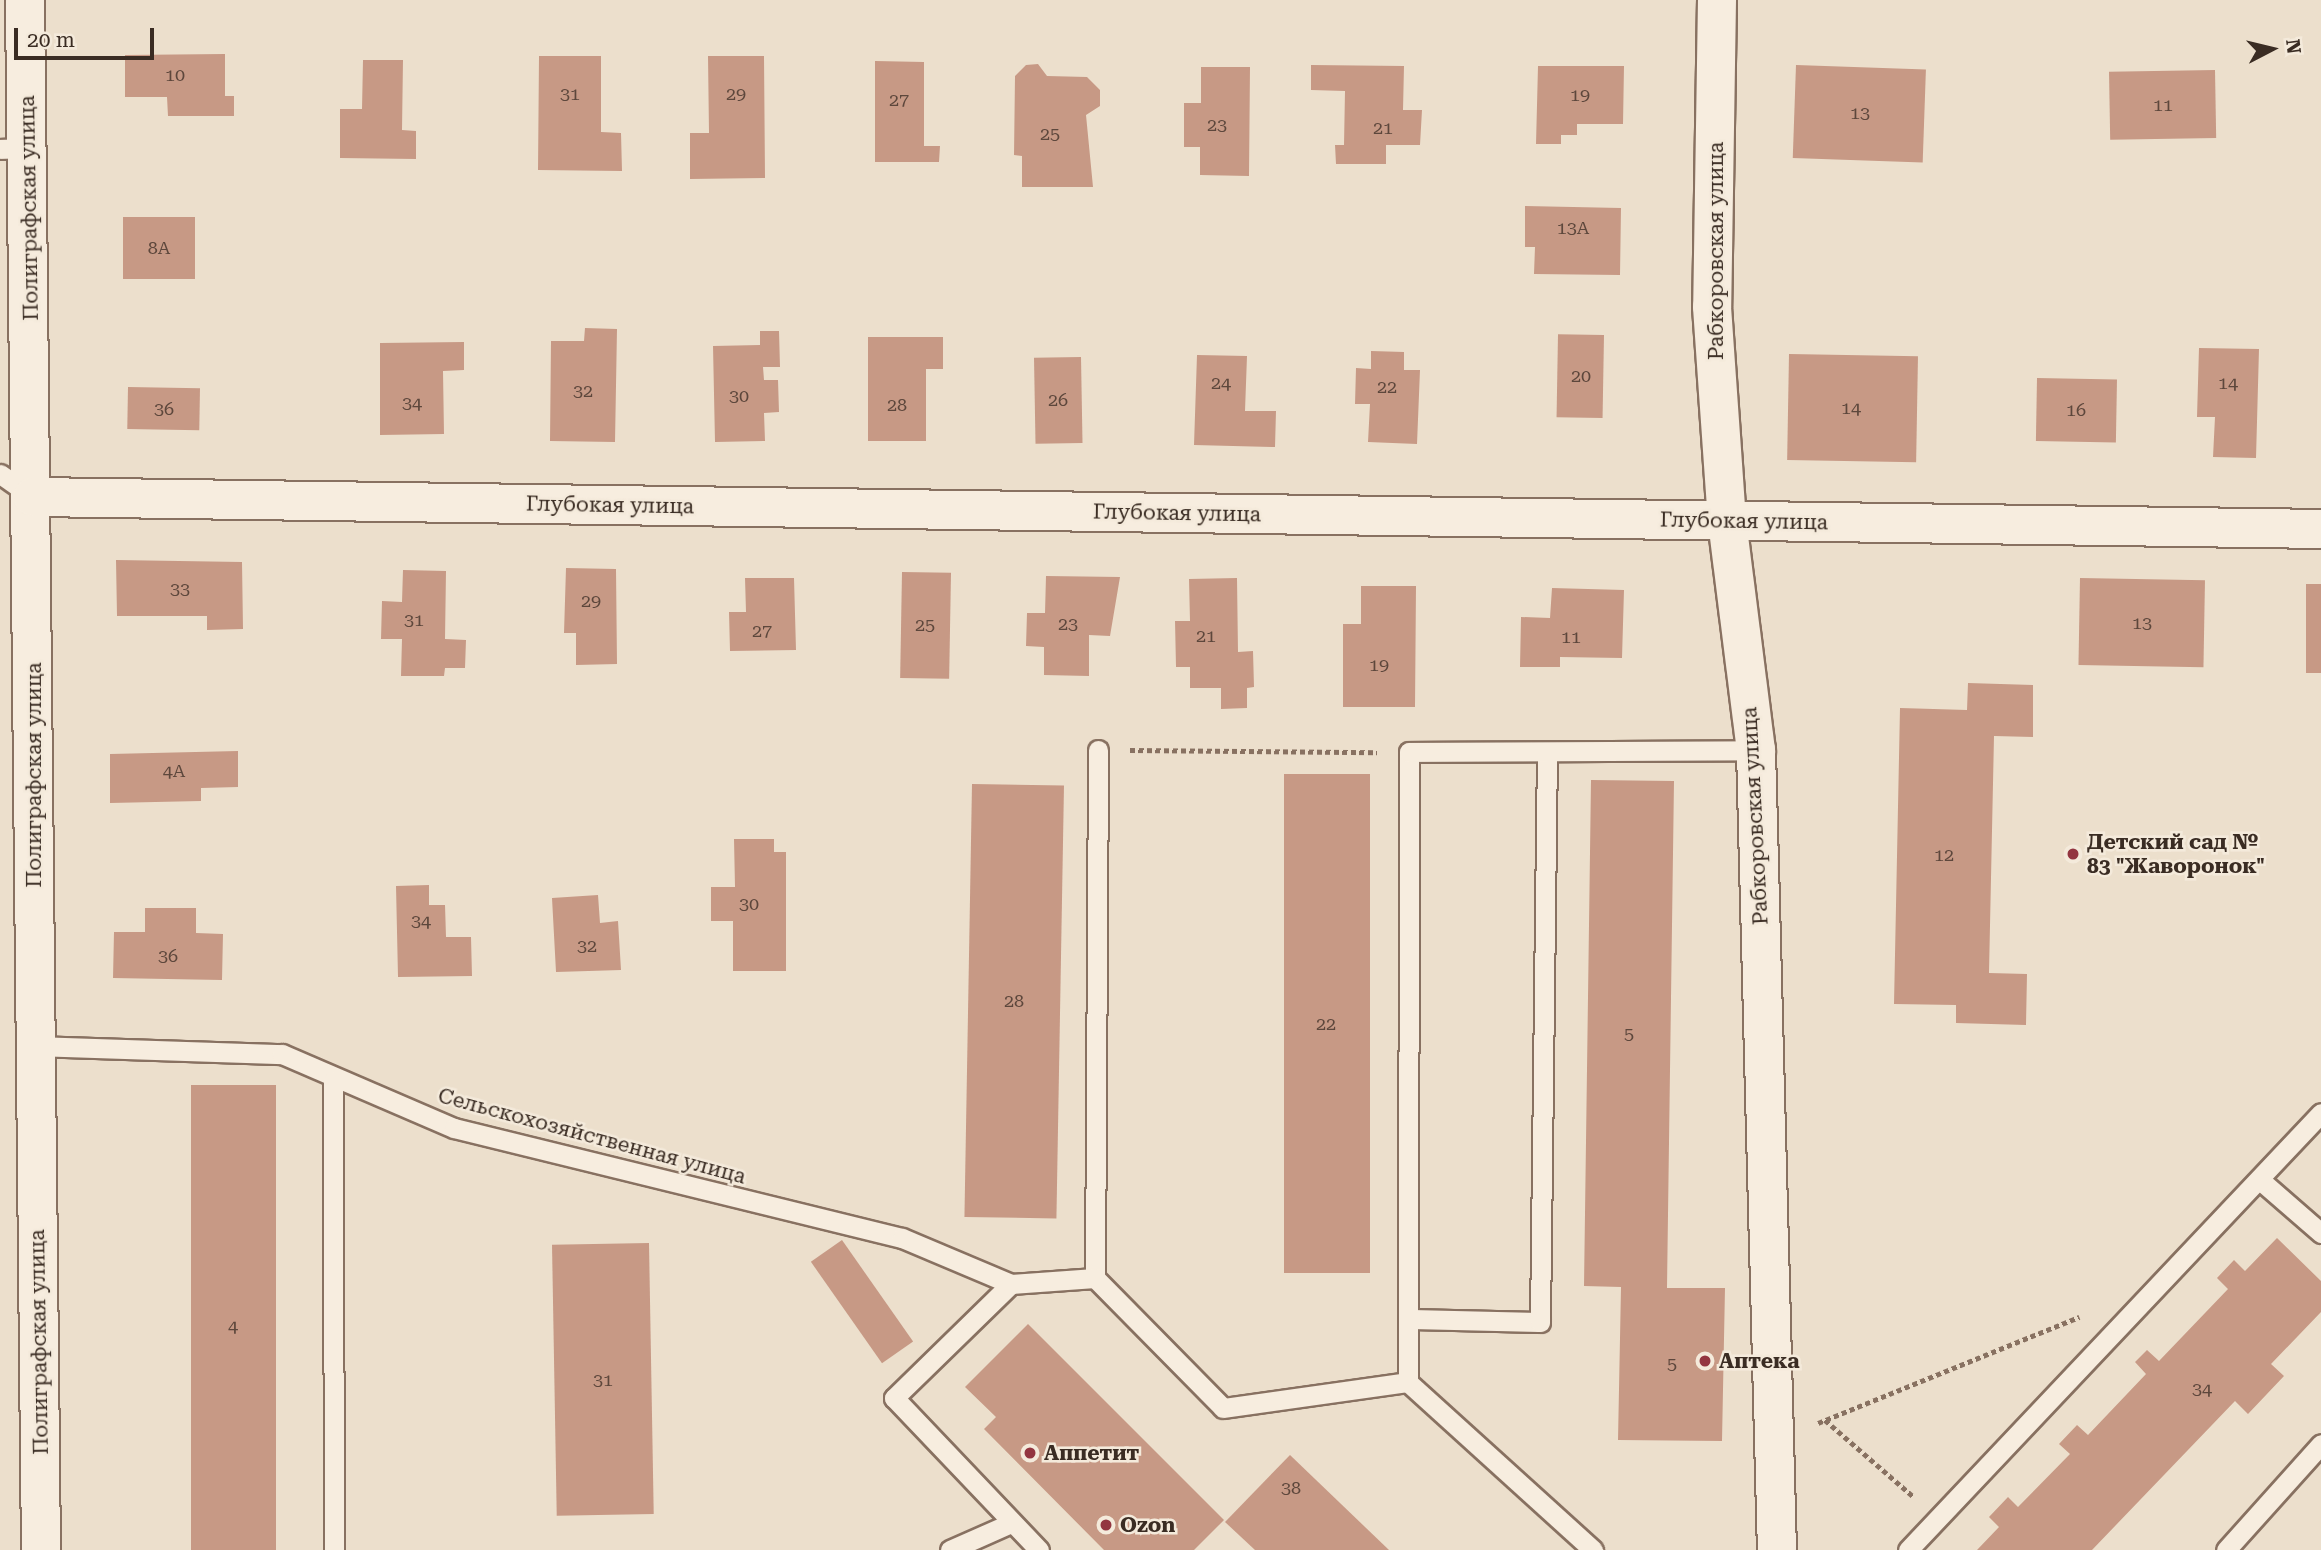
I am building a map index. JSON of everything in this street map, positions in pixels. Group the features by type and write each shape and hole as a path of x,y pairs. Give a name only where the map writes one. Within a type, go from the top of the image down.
{"street":[{"name":"Полиграфская улица","path":"25,0 14,149 33,497 41,1550"},
{"name":"Рабкоровская улица","path":"1717,0 1712,307 1727,521 1756,750 1777,1550"},
{"name":"Глубокая улица","path":"33,497 2321,528"}],"lane":[{"path":"0,474 33,497"},
{"path":"1098,750 1095,1278 1223,1408 1408,1382"},
{"path":"1593,1550 1408,1382 1409,752 1756,750"},
{"path":"1410,1319 1540,1321 1547,753"},
{"name":"Сельскохозяйственная улица","path":"36,1046 282,1054 332,1081 454,1128 902,1238 1011,1284"},
{"path":"332,1081 334,1550"},
{"path":"1908,1550 2321,1113"},
{"path":"2260,1180 2321,1233"},
{"path":"1039,1550 894,1398 1011,1284 1095,1278"},
{"path":"2226,1550 2321,1444"},
{"path":"950,1550 1011,1523"}],"path":[{"path":"1098,750 1409,752"},
{"path":"1774,1440 2087,1313"},
{"path":"1825,1420 1938,1518"}],"building":[{"path":"225,54 225,96 234,96 234,116 168,116 167,97 125,97 125,55"},
{"path":"539,56 601,56 601,132 621,133 622,171 538,170"},
{"path":"708,56 764,56 765,178 690,179 690,133 709,133"},
{"path":"363,60 403,60 402,130 416,131 416,159 340,158 340,109 362,109"},
{"path":"875,61 924,62 924,146 940,146 939,162 875,162"},
{"path":"1038,64 1047,76 1087,77 1100,90 1100,106 1086,115 1093,187 1022,187 1022,156 1014,155 1015,76 1026,65"},
{"path":"1311,65 1404,66 1403,110 1422,110 1420,145 1386,145 1386,164 1336,164 1335,145 1344,145 1345,91 1311,90"},
{"path":"1796,65 1926,70 1923,162 1793,158"},
{"path":"1538,66 1624,66 1623,124 1577,124 1577,135 1561,135 1561,144 1536,144"},
{"path":"1201,67 1250,67 1249,176 1200,175 1200,147 1184,147 1184,103 1201,103"},
{"path":"2215,70 2216,138 2110,140 2109,72"},
{"path":"1525,206 1621,208 1620,275 1534,274 1535,247 1525,247"},
{"path":"123,217 195,217 195,279 123,279"},
{"path":"585,328 617,329 615,442 550,441 551,341 584,341"},
{"path":"760,331 779,331 780,367 763,367 764,380 778,380 779,412 764,413 765,441 715,442 713,346 760,345"},
{"path":"1558,334 1604,335 1603,418 1557,417"},
{"path":"868,337 943,337 943,369 926,369 926,441 868,441"},
{"path":"464,342 464,370 443,371 444,434 380,435 380,343"},
{"path":"2199,348 2259,349 2256,458 2213,457 2215,417 2197,417"},
{"path":"1371,351 1404,352 1404,370 1420,370 1417,444 1368,442 1370,404 1355,404 1356,368 1371,369"},
{"path":"1789,354 1918,356 1916,462 1787,460"},
{"path":"1197,355 1247,356 1245,411 1276,411 1275,447 1194,445"},
{"path":"1081,357 1083,443 1036,444 1034,358"},
{"path":"2037,378 2117,379 2116,442 2036,441"},
{"path":"128,387 200,388 199,430 127,429"},
{"path":"116,560 242,562 243,629 207,630 207,616 117,616"},
{"path":"566,568 616,569 617,664 576,665 576,633 564,633"},
{"path":"403,570 446,571 445,639 466,640 465,668 445,668 444,676 401,676 402,639 381,639 382,601 402,602"},
{"path":"902,572 951,573 949,679 900,678"},
{"path":"1046,576 1120,577 1110,636 1089,635 1089,676 1044,675 1044,647 1026,646 1027,613 1045,613"},
{"path":"745,578 794,578 796,650 730,651 729,612 746,612"},
{"path":"1237,578 1238,652 1253,651 1254,687 1247,688 1247,708 1221,709 1221,688 1190,688 1190,667 1176,667 1175,621 1190,621 1189,579"},
{"path":"2080,578 2205,580 2203,667 2078,665"},
{"path":"2306,584 2321,584 2321,673 2306,673"},
{"path":"1361,586 1416,586 1415,707 1343,707 1343,624 1361,624"},
{"path":"1552,588 1624,590 1622,658 1560,657 1560,667 1520,667 1521,617 1550,618"},
{"path":"1968,683 2033,685 2033,737 1994,736 1989,973 2027,974 2026,1025 1956,1023 1956,1005 1894,1004 1900,708 1967,710"},
{"path":"238,751 238,787 201,788 201,801 110,803 110,754"},
{"path":"1284,774 1370,774 1370,1273 1284,1273"},
{"path":"1591,780 1674,781 1667,1288 1725,1288 1722,1441 1618,1440 1621,1287 1584,1286"},
{"path":"972,784 1064,786 1056,1219 964,1217"},
{"path":"734,839 774,839 774,852 786,852 786,971 733,971 733,921 711,921 711,887 735,887"},
{"path":"429,885 429,905 445,905 446,937 471,937 472,976 398,977 396,886"},
{"path":"598,895 600,923 618,921 621,970 556,972 552,898"},
{"path":"145,908 196,908 196,933 223,934 222,980 113,978 114,932 145,932"},
{"path":"191,1085 276,1085 276,1550 191,1550"},
{"path":"2277,1238 2321,1281 2321,1312 2271,1364 2284,1376 2248,1414 2235,1401 2092,1550 1977,1550 1999,1527 1989,1517 2008,1497 2018,1507 2070,1454 2059,1444 2077,1425 2088,1435 2146,1374 2135,1362 2147,1350 2159,1361 2228,1289 2217,1278 2234,1260 2245,1271"},
{"path":"842,1240 913,1342 882,1363 811,1262"},
{"path":"649,1243 654,1514 557,1516 552,1245"},
{"path":"1028,1324 1224,1520 1194,1550 1104,1550 984,1429 996,1417 965,1387"},
{"path":"1290,1455 1389,1550 1255,1550 1225,1522"}],"place":[{"name":"Детский сад № 83 \"Жаворонок\"","path":"2073,854"},
{"name":"Аптека","path":"1705,1361"},
{"name":"Аппетит","path":"1030,1453"},
{"name":"Ozon","path":"1106,1525"}]}
